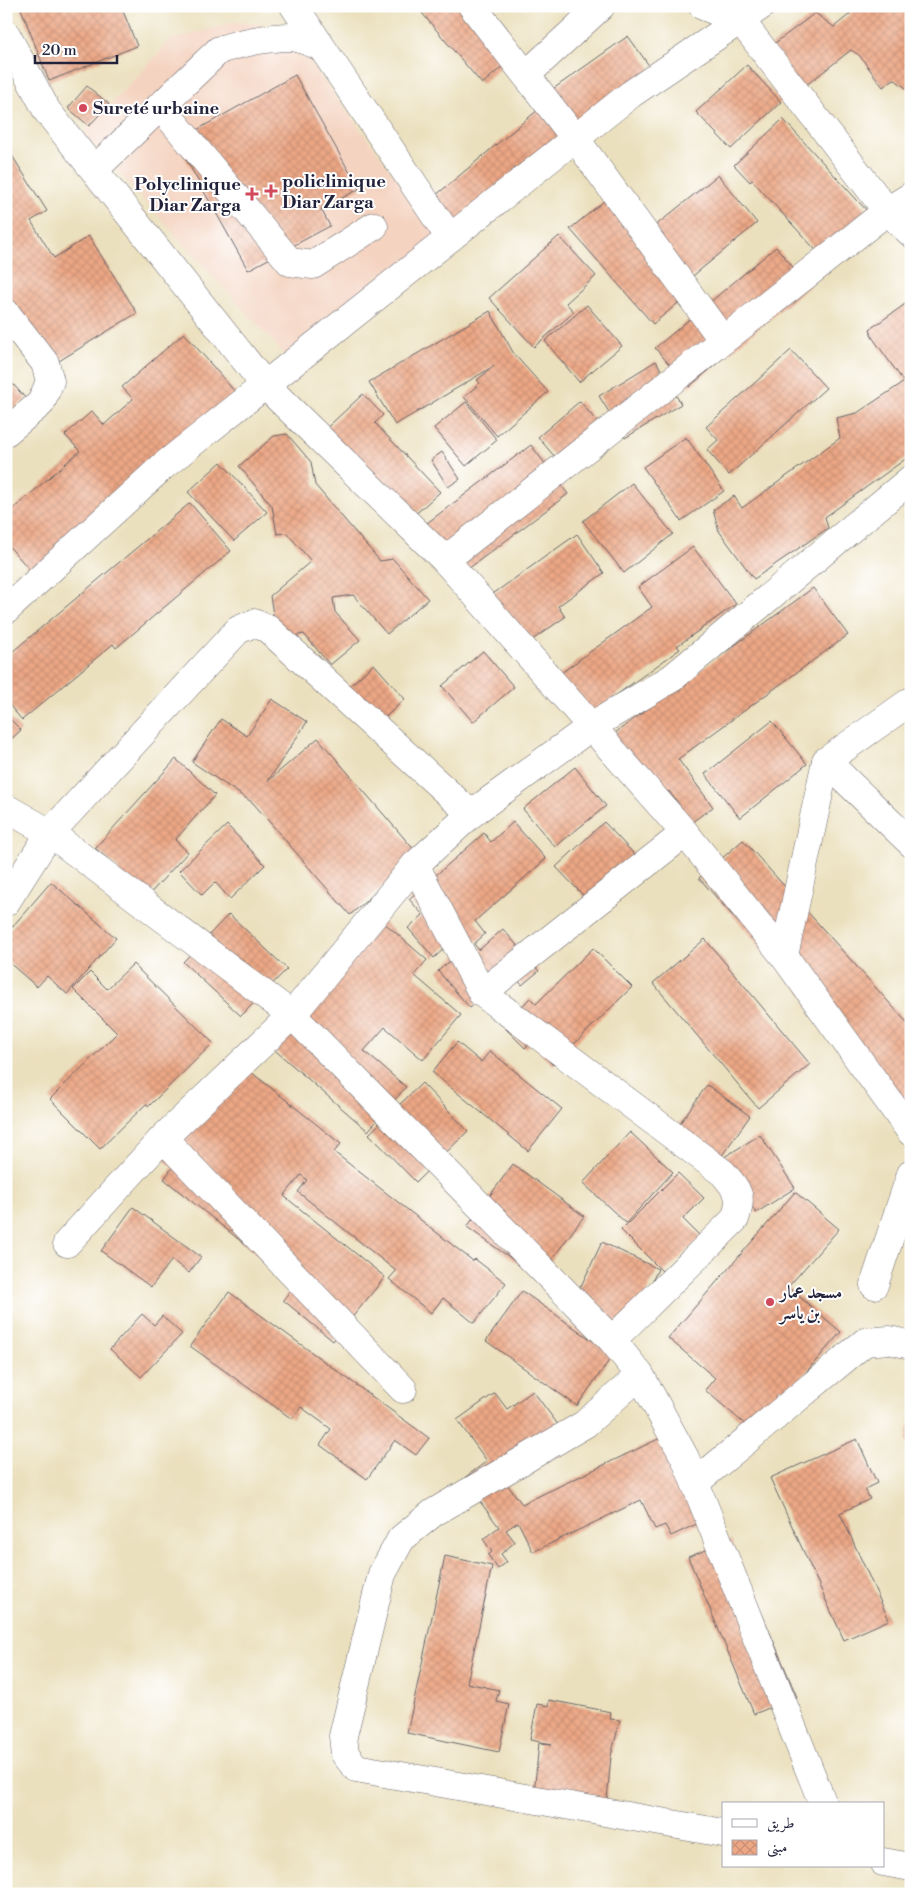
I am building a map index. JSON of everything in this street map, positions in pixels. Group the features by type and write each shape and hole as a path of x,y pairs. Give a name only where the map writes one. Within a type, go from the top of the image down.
{"street":[{"path":"294,6 450,238"},
{"path":"472,6 575,138 722,340"},
{"path":"526,75 601,6"},
{"path":"703,6 751,13 887,211 911,233"},
{"path":"6,610 162,467 632,94 751,13"},
{"path":"6,34 47,111 265,385 445,560 685,833 784,956 911,1132"},
{"path":"95,169 219,50 239,44 291,38 306,40 321,47"},
{"path":"160,106 290,262 314,265 374,226"},
{"path":"445,560 887,211 911,196"},
{"path":"6,312 45,363 50,381 41,403 6,432"},
{"path":"67,1243 163,1138 292,1015 415,865 471,814 592,726 672,678 911,479"},
{"path":"6,902 50,833 238,630 254,623 268,629 471,814"},
{"path":"784,956 826,761 911,701"},
{"path":"826,761 911,843"},
{"path":"6,808 50,833 292,1015 612,1340 640,1375 696,1482 822,1802"},
{"path":"482,993 685,833"},
{"path":"415,865 482,993 723,1174 736,1188 740,1203 735,1219 612,1340"},
{"path":"163,1138 403,1389"},
{"path":"874,1285 911,1174"},
{"path":"696,1482 865,1342 890,1340 911,1345"},
{"path":"640,1375 585,1424 433,1514 401,1539 382,1574 343,1736 345,1754 356,1768 722,1833"},
{"path":"884,1862 911,1867"}],"shaded area":[{"name":"policlinique Diar Zarga","path":"236,22 284,27 449,248 295,366 83,134 171,40"}],"building":[{"path":"20,6 121,6 137,46 49,81"},
{"path":"416,6 469,6 513,57 482,84"},
{"path":"856,6 911,6 911,83 907,89 894,79 883,87 859,55 851,50 795,94 763,52 815,13 834,27 850,14"},
{"path":"628,36 655,74 580,127 553,89"},
{"path":"747,65 781,102 731,149 696,112"},
{"path":"295,75 359,189 321,209 330,226 248,270 183,154 184,137"},
{"path":"87,86 109,104 89,126 68,108"},
{"path":"552,98 586,138 462,240 429,201"},
{"path":"783,119 879,224 832,268 752,180 750,182 734,165"},
{"path":"6,146 47,211 31,221 54,258 89,236 137,313 59,361 6,304"},
{"path":"718,175 757,223 688,280 696,288 653,324 570,229 622,186 655,226"},
{"path":"559,236 596,276 566,303 574,312 534,347 489,298"},
{"path":"776,247 809,286 689,387 655,348"},
{"path":"911,300 911,455 825,517 828,528 754,579 719,531 713,510 734,496 742,508 840,438 836,418 857,413 904,382 872,337 870,329"},
{"path":"587,305 622,346 579,382 545,341"},
{"path":"490,311 514,354 548,392 497,436 464,397 480,383 477,380 494,366 395,425 369,382"},
{"path":"184,333 243,401 38,579 6,543 6,515 80,451 65,435 92,411 104,425 133,399 122,387"},
{"path":"791,350 826,388 729,475 707,450 718,440 706,427"},
{"path":"656,361 681,404 625,438 599,396"},
{"path":"6,376 26,399 6,417"},
{"path":"363,394 383,415 375,423 440,492 401,527 317,437"},
{"path":"580,401 613,442 571,476 538,437"},
{"path":"466,402 497,440 466,466 434,428"},
{"path":"287,434 311,462 315,485 380,561 393,559 428,599 387,634 353,595 333,598 335,612 360,640 330,665 304,634 288,637 274,620 270,596 311,561 287,533 277,534 272,506 239,466 274,436"},
{"path":"686,437 724,491 681,521 643,467"},
{"path":"531,445 568,494 452,581 415,532"},
{"path":"442,452 460,479 448,487 431,460"},
{"path":"221,462 267,512 234,541 188,492"},
{"path":"632,483 673,534 624,573 583,521"},
{"path":"190,503 231,551 116,648 113,644 22,720 6,701 6,657"},
{"path":"577,534 604,573 558,606 565,617 518,650 483,601"},
{"path":"693,547 736,604 677,646 680,649 579,722 550,681 652,607 638,587"},
{"path":"813,588 848,635 678,759 713,807 692,822 669,791 650,804 604,741"},
{"path":"483,651 514,687 473,722 442,686"},
{"path":"374,664 405,699 380,722 348,687"},
{"path":"272,699 307,722 268,781 318,738 416,852 404,868 350,915 253,803 192,762 221,719 247,736"},
{"path":"6,715 21,730 6,744"},
{"path":"772,721 807,764 740,818 705,774"},
{"path":"176,759 215,795 175,840 188,852 135,910 117,867 95,848"},
{"path":"575,767 606,806 555,847 523,809"},
{"path":"513,822 546,859 475,921 485,934 474,944 479,950 503,929 539,971 522,985 518,980 486,994 470,1008 438,971 458,954 449,944 434,958 408,928 423,915 409,899 484,833 491,842"},
{"path":"604,822 647,868 600,913 556,867"},
{"path":"227,825 265,865 230,899 215,882 202,895 179,871"},
{"path":"743,840 911,1027 911,1115 699,878"},
{"path":"51,882 116,938 67,994 47,976 37,987 6,960 6,934"},
{"path":"229,914 287,969 241,1016 183,962"},
{"path":"381,920 427,960 414,975 461,1015 423,1060 385,1027 364,1051 406,1087 368,1131 270,1046"},
{"path":"705,939 810,1064 758,1108 653,983"},
{"path":"593,948 632,987 553,1065 531,1043 525,1048 503,1026 530,998 536,1004"},
{"path":"133,964 213,1043 149,1106 146,1104 100,1149 50,1099 117,1033 73,989 90,972 107,989"},
{"path":"457,1042 481,1062 490,1051 562,1109 528,1151 432,1072"},
{"path":"241,1064 341,1144 334,1152 473,1261 475,1259 506,1283 474,1323 443,1298 431,1313 389,1279 396,1271 298,1192 307,1180 301,1175 284,1196 385,1277 333,1341 283,1300 295,1285 164,1179 173,1167 163,1159"},
{"path":"422,1083 468,1131 416,1182 369,1134"},
{"path":"707,1085 750,1116 718,1161 675,1130"},
{"path":"630,1132 673,1172 626,1223 583,1183"},
{"path":"760,1135 795,1188 756,1213 721,1159"},
{"path":"513,1164 584,1216 547,1266 551,1287 467,1227"},
{"path":"678,1173 704,1198 683,1219 701,1237 664,1273 621,1230"},
{"path":"795,1192 839,1229 788,1287 841,1332 754,1432 705,1390 715,1378 668,1338"},
{"path":"133,1207 201,1257 189,1273 172,1260 151,1287 101,1251"},
{"path":"602,1242 658,1269 626,1336 570,1309"},
{"path":"522,1291 613,1355 577,1406 486,1341"},
{"path":"229,1292 429,1438 416,1455 395,1440 367,1479 320,1445 331,1429 301,1407 292,1419 190,1346"},
{"path":"142,1314 154,1325 162,1316 182,1334 141,1377 110,1349"},
{"path":"533,1391 562,1430 500,1475 522,1504 675,1431 716,1515 671,1536 665,1525 655,1529 641,1500 533,1552 518,1522 506,1530 515,1542 501,1554 507,1562 498,1569 488,1555 492,1552 483,1539 499,1527 463,1479 487,1461 457,1420 495,1393 507,1409"},
{"path":"911,1423 911,1443 906,1442"},
{"path":"857,1439 877,1483 865,1489 870,1499 840,1513 889,1620 844,1640 770,1478"},
{"path":"731,1540 797,1697 754,1714 688,1557"},
{"path":"445,1556 492,1566 467,1683 499,1690 496,1701 509,1704 499,1752 407,1733"},
{"path":"549,1700 611,1712 610,1719 620,1720 611,1756 607,1800 534,1793 539,1743 552,1744 530,1740 537,1704 548,1706"}],"place":[{"name":"Sureté urbaine","path":"83,108"},
{"name":"policlinique Diar Zarga","path":"271,191"},
{"name":"Polyclinique Diar Zarga","path":"252,194"},
{"name":"مسجد عمار بن ياسر","path":"770,1302"}]}
